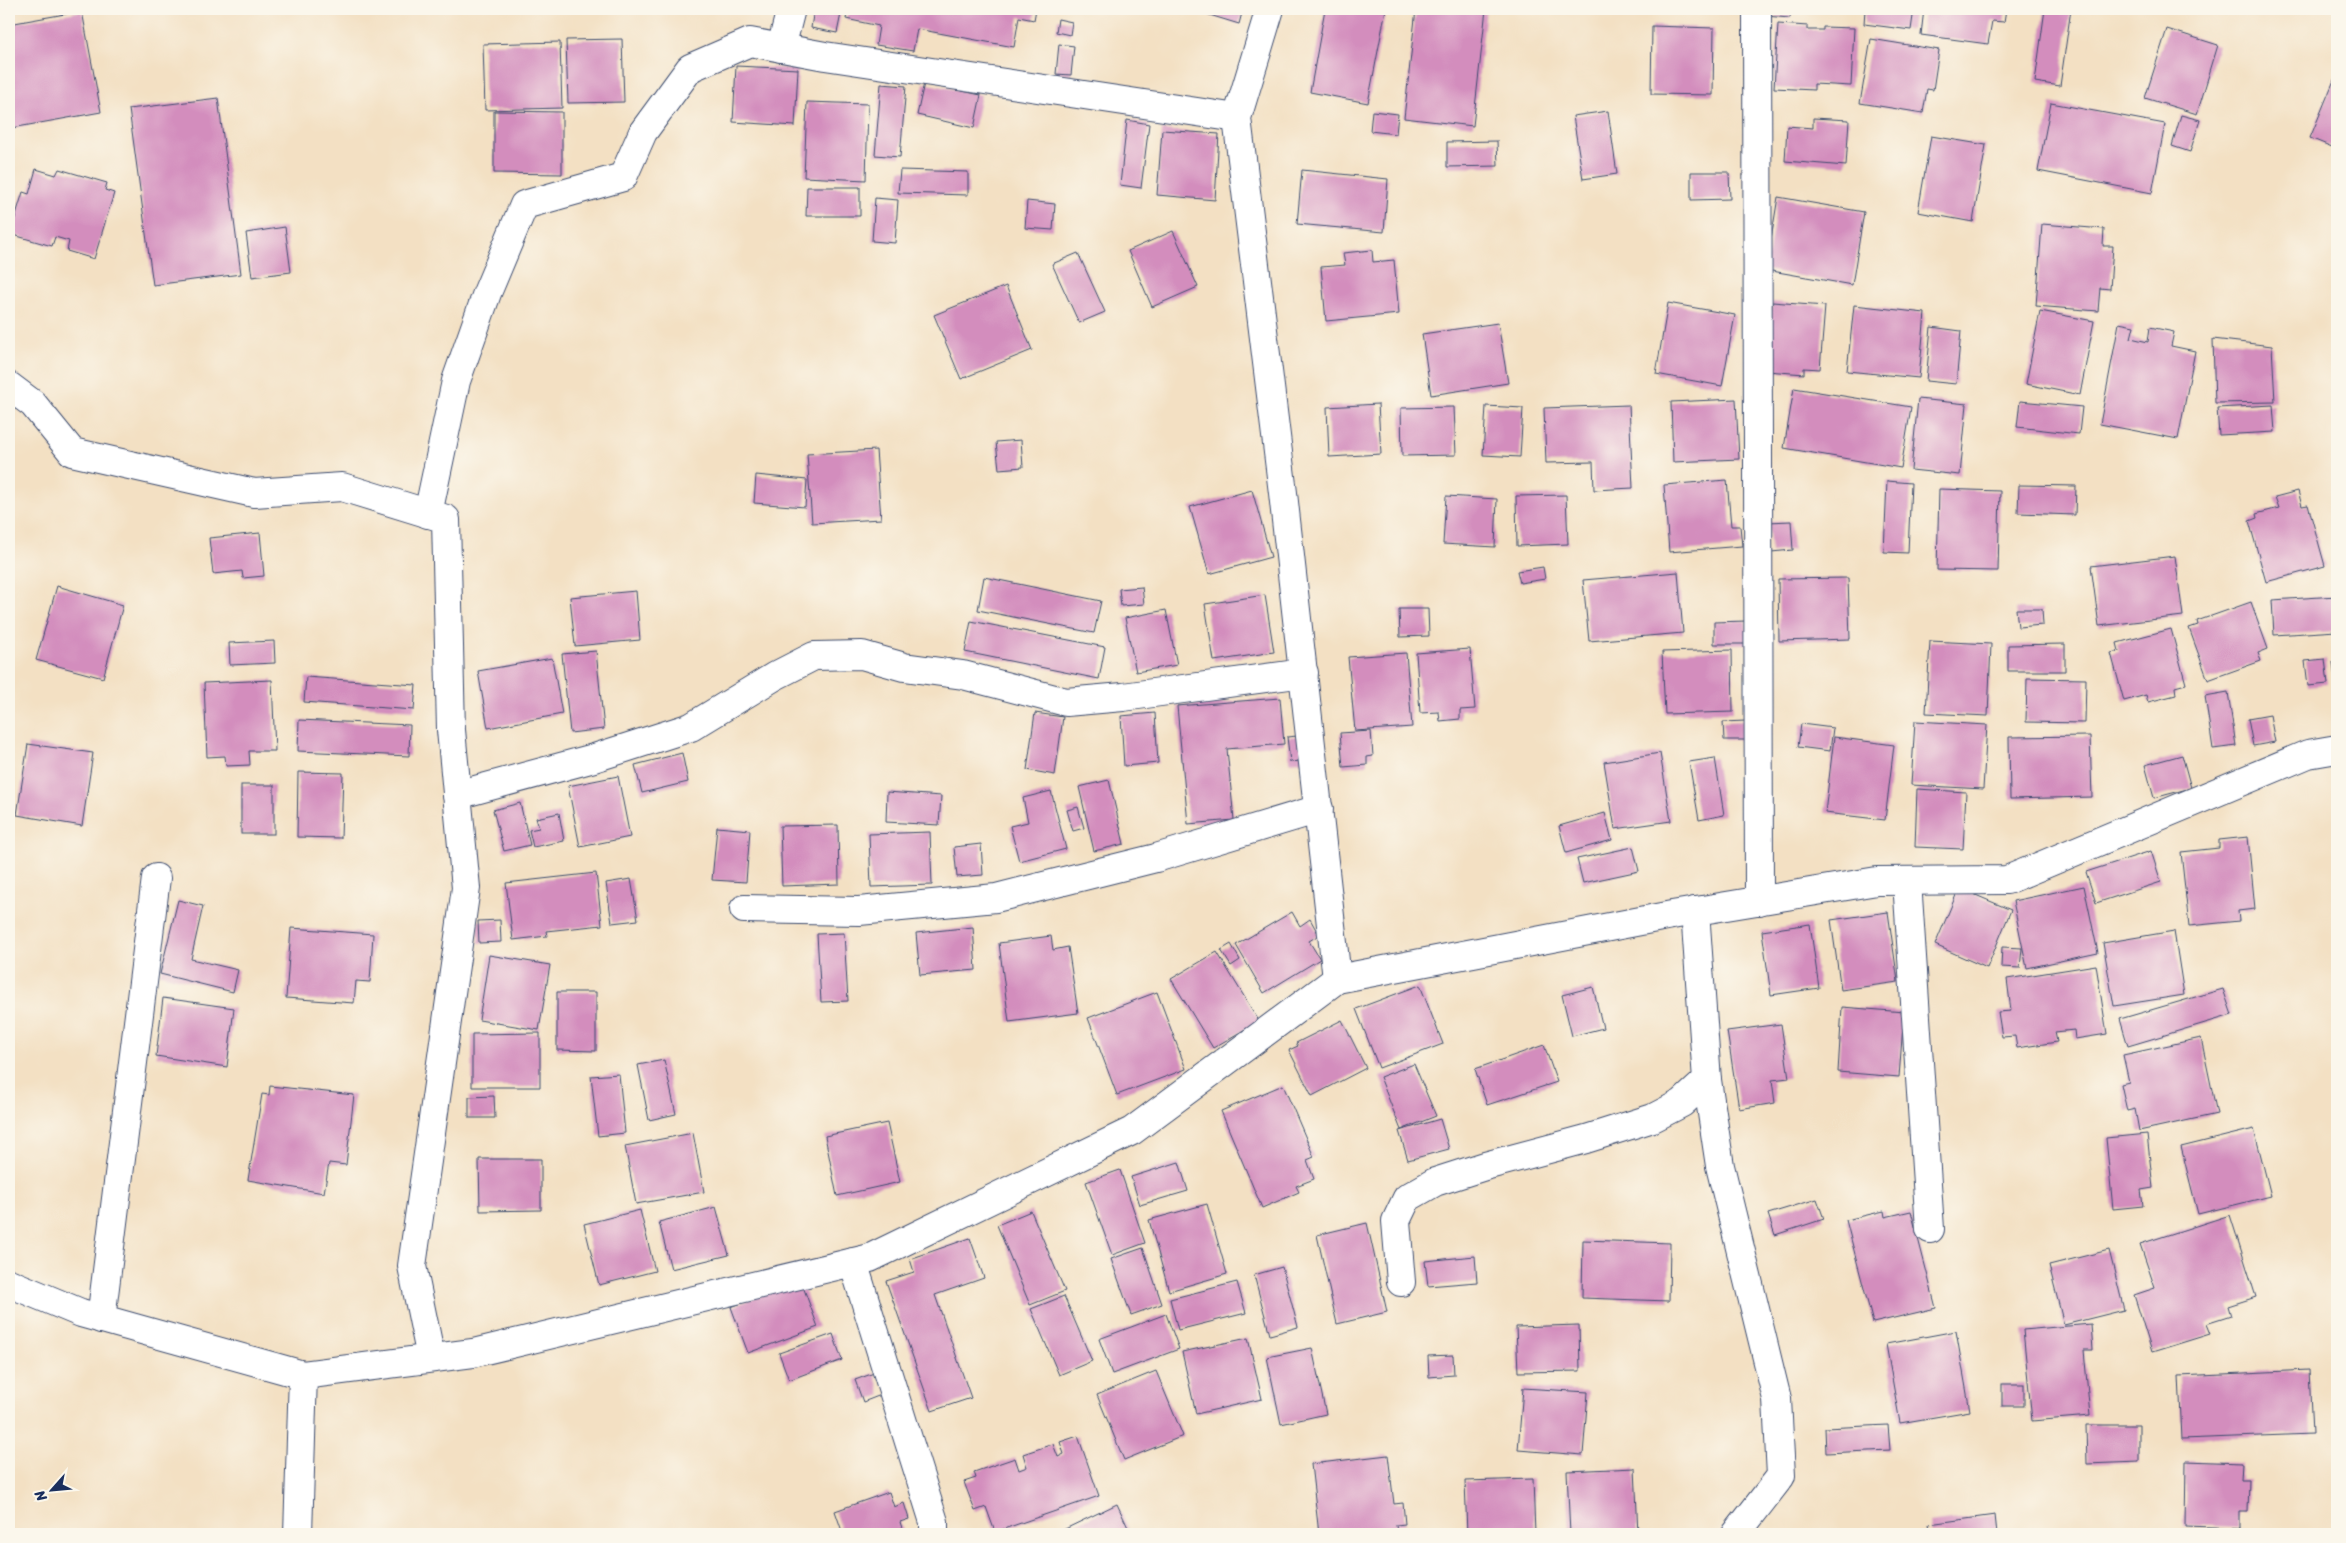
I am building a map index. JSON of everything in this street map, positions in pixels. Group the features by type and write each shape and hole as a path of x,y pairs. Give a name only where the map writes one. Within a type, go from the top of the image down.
{"street":[{"path":"781,48 791,9"},
{"path":"1270,9 1237,118 1304,673 1337,979"},
{"path":"1757,9 1759,901"},
{"path":"428,514 456,381 486,293 524,205 623,177 643,132 690,68 750,42 825,56 1237,118"},
{"path":"9,386 33,404 72,452 254,493 342,488 446,519 451,730 466,888 412,1266 431,1358"},
{"path":"457,795 594,758 691,727 775,676 814,656 862,656 904,667 964,675 1066,702 1123,697 1304,673"},
{"path":"9,1283 80,1313 303,1374 473,1352 870,1258 1132,1132 1337,979 1695,912 1878,881 2006,880 2308,754 2337,749"},
{"path":"744,909 859,911 996,898 1156,858 1319,810"},
{"path":"102,1319 156,878"},
{"path":"1907,881 1930,1229"},
{"path":"1695,912 1708,1080 1720,1166 1777,1399 1781,1476 1736,1534"},
{"path":"1401,1282 1396,1221 1407,1198 1435,1182 1484,1166 1586,1139 1653,1118 1682,1103 1708,1080"},
{"path":"853,1262 934,1522 934,1534"},
{"path":"298,1534 303,1374"}],"building":[{"path":"814,9 842,9 837,33 811,28"},
{"path":"848,9 1036,9 1034,20 1019,17 1014,47 917,29 913,51 876,45 879,26 846,19"},
{"path":"1190,9 1243,9 1239,24"},
{"path":"1325,9 1386,9 1368,103 1310,92"},
{"path":"1416,9 1486,9 1473,126 1404,118"},
{"path":"1765,9 1791,9 1790,18 1765,16"},
{"path":"1865,9 1914,9 1911,30 1864,24"},
{"path":"1924,9 2006,9 2004,22 1992,21 1988,44 1921,35"},
{"path":"2045,9 2071,9 2060,86 2035,82"},
{"path":"82,11 101,112 12,128 9,112 9,24"},
{"path":"1058,19 1072,22 1070,35 1056,32"},
{"path":"1778,24 1808,26 1808,30 1823,30 1823,27 1854,28 1851,86 1814,84 1814,90 1774,88"},
{"path":"1652,26 1714,28 1713,95 1651,94"},
{"path":"2167,29 2218,45 2197,114 2145,98"},
{"path":"622,39 624,102 568,103 566,40"},
{"path":"1871,39 1939,50 1933,90 1927,89 1923,113 1860,103"},
{"path":"560,42 562,108 485,110 483,44"},
{"path":"1059,44 1074,46 1071,75 1056,74"},
{"path":"736,66 798,69 795,126 733,122"},
{"path":"2337,73 2337,149 2310,138"},
{"path":"924,83 981,95 974,128 917,115"},
{"path":"881,84 906,86 900,157 875,155"},
{"path":"218,98 241,274 153,285 129,109"},
{"path":"807,102 868,104 866,180 804,177"},
{"path":"2051,103 2165,124 2152,193 2038,171"},
{"path":"494,111 562,112 562,174 494,173"},
{"path":"1372,111 1398,114 1396,134 1370,131"},
{"path":"1608,111 1617,174 1583,179 1573,116"},
{"path":"2181,115 2200,120 2190,152 2172,146"},
{"path":"1813,118 1849,120 1846,166 1785,161 1787,126 1813,128"},
{"path":"1127,120 1149,124 1141,188 1120,185"},
{"path":"1162,130 1219,134 1215,200 1157,195"},
{"path":"1931,136 1986,145 1973,222 1918,212"},
{"path":"1497,141 1498,166 1447,167 1447,142"},
{"path":"36,169 56,175 59,169 107,183 105,190 114,193 94,259 67,251 69,241 55,237 52,246 10,234 23,192 29,194"},
{"path":"900,170 968,172 968,195 898,193"},
{"path":"1302,170 1388,179 1384,232 1297,224"},
{"path":"1691,172 1729,172 1730,199 1691,200"},
{"path":"807,187 860,187 860,216 806,216"},
{"path":"1778,197 1864,212 1852,285 1766,270"},
{"path":"875,198 898,200 895,243 872,241"},
{"path":"1027,201 1055,204 1053,230 1025,228"},
{"path":"2042,224 2104,229 2103,246 2113,246 2110,289 2100,288 2098,311 2036,306"},
{"path":"285,227 291,272 252,277 246,233"},
{"path":"1173,231 1198,287 1152,307 1128,251"},
{"path":"1372,250 1373,262 1394,260 1399,314 1326,321 1321,267 1345,265 1343,253"},
{"path":"1078,253 1105,312 1079,323 1052,264"},
{"path":"1006,286 1032,350 961,379 934,315"},
{"path":"1772,302 1825,306 1820,369 1804,368 1804,374 1767,371"},
{"path":"1668,303 1735,315 1722,386 1656,374"},
{"path":"1854,305 1925,313 1919,378 1847,371"},
{"path":"2040,311 2094,321 2080,395 2026,384"},
{"path":"1498,323 1508,383 1431,395 1422,334"},
{"path":"2119,323 2134,326 2131,338 2148,342 2150,327 2174,332 2171,346 2195,351 2178,439 2100,424"},
{"path":"1931,327 1961,331 1956,384 1926,381"},
{"path":"2213,339 2272,346 2275,402 2215,403"},
{"path":"1794,388 1911,407 1901,468 1784,448"},
{"path":"1736,399 1739,459 1673,462 1671,402"},
{"path":"1918,399 1967,404 1960,475 1911,470"},
{"path":"2020,401 2082,407 2079,434 2017,427"},
{"path":"1378,404 1381,454 1329,457 1327,407"},
{"path":"1629,405 1633,488 1594,490 1593,462 1546,463 1544,408"},
{"path":"2273,405 2275,432 2219,435 2217,408"},
{"path":"1486,406 1523,408 1520,457 1483,455"},
{"path":"1454,407 1456,455 1402,456 1401,408"},
{"path":"1021,440 1023,467 999,469 996,442"},
{"path":"876,450 881,519 812,523 807,454"},
{"path":"756,475 807,480 805,507 754,503"},
{"path":"1727,480 1731,526 1740,526 1742,546 1669,552 1664,485"},
{"path":"1887,481 1911,483 1908,553 1884,552"},
{"path":"2019,485 2076,486 2075,515 2018,513"},
{"path":"1939,489 2000,491 1998,571 1937,570"},
{"path":"1252,490 1271,557 1209,574 1190,507"},
{"path":"2298,491 2302,506 2308,505 2325,566 2266,582 2249,521 2257,518 2256,514 2279,508 2275,497"},
{"path":"1566,495 1568,544 1517,546 1516,496"},
{"path":"1446,496 1497,499 1495,547 1443,544"},
{"path":"1791,521 1793,550 1771,552 1768,522"},
{"path":"260,533 264,576 243,578 242,571 213,574 209,538"},
{"path":"2175,556 2183,616 2099,626 2091,566"},
{"path":"1543,567 1545,579 1520,583 1517,571"},
{"path":"1678,572 1683,633 1589,641 1583,580"},
{"path":"984,577 1101,601 1094,633 978,610"},
{"path":"1848,578 1850,639 1779,641 1778,579"},
{"path":"57,586 123,605 103,678 36,660"},
{"path":"1142,587 1144,604 1121,606 1119,589"},
{"path":"636,591 640,640 575,646 570,597"},
{"path":"1265,595 1274,652 1214,661 1205,604"},
{"path":"2337,596 2337,631 2274,635 2272,600"},
{"path":"2251,602 2268,649 2258,653 2261,661 2208,680 2189,628 2198,625 2197,621"},
{"path":"1399,609 1428,609 1429,636 1400,637"},
{"path":"2016,609 2042,609 2043,625 2018,627"},
{"path":"1166,610 1177,665 1136,672 1125,618"},
{"path":"971,621 1105,647 1099,679 965,652"},
{"path":"1746,621 1747,644 1714,644 1714,622"},
{"path":"2171,629 2186,684 2175,687 2176,695 2148,702 2146,695 2124,701 2111,653 2119,651 2117,643"},
{"path":"274,641 275,663 230,665 229,643"},
{"path":"1930,641 1991,644 1988,716 1926,713"},
{"path":"2065,644 2065,671 2008,671 2008,645"},
{"path":"1470,649 1475,709 1460,710 1460,719 1440,721 1439,712 1420,713 1416,653"},
{"path":"1732,650 1733,712 1665,714 1662,652"},
{"path":"596,651 604,729 570,733 562,654"},
{"path":"1406,653 1412,727 1355,731 1348,657"},
{"path":"552,658 562,714 488,728 478,671"},
{"path":"2325,659 2328,684 2308,686 2305,661"},
{"path":"2333,662 2337,662 2337,687 2336,687"},
{"path":"306,677 416,685 414,710 304,702"},
{"path":"2027,678 2086,679 2085,723 2026,722"},
{"path":"272,680 275,751 249,751 250,765 226,766 225,756 207,757 204,683"},
{"path":"2228,692 2236,746 2213,749 2205,696"},
{"path":"1280,698 1284,744 1227,749 1234,820 1188,824 1177,706"},
{"path":"1035,713 1063,717 1055,775 1027,770"},
{"path":"1155,713 1158,763 1124,766 1121,716"},
{"path":"2270,715 2275,742 2253,746 2248,719"},
{"path":"299,720 410,725 409,756 298,751"},
{"path":"1745,721 1745,740 1724,740 1723,722"},
{"path":"1915,721 1987,725 1983,789 1911,785"},
{"path":"1801,724 1833,728 1830,751 1798,747"},
{"path":"1371,731 1373,756 1367,757 1367,765 1343,767 1340,733"},
{"path":"1307,735 1310,760 1290,762 1287,737"},
{"path":"2090,736 2092,797 2010,799 2009,737"},
{"path":"1834,737 1894,745 1885,820 1825,813"},
{"path":"28,744 93,753 82,826 17,815"},
{"path":"682,753 688,782 642,793 635,765"},
{"path":"1660,753 1671,821 1615,829 1604,762"},
{"path":"2182,755 2191,788 2154,798 2145,765"},
{"path":"1715,758 1724,815 1699,820 1689,762"},
{"path":"298,772 343,773 341,838 297,837"},
{"path":"618,776 630,837 580,847 568,786"},
{"path":"1109,780 1124,844 1094,851 1079,787"},
{"path":"241,785 274,785 274,834 241,834"},
{"path":"1917,789 1966,792 1963,849 1915,847"},
{"path":"1051,791 1066,849 1019,861 1010,826 1028,822 1023,798"},
{"path":"887,792 941,796 939,825 886,822"},
{"path":"520,803 530,845 504,851 493,810"},
{"path":"1078,807 1084,828 1073,831 1067,810"},
{"path":"559,813 564,841 533,847 529,830 539,828 536,818"},
{"path":"1605,813 1612,840 1566,853 1559,826"},
{"path":"838,825 839,884 782,886 780,826"},
{"path":"717,827 750,830 746,882 712,880"},
{"path":"930,832 932,885 871,887 869,834"},
{"path":"2248,837 2255,909 2238,911 2239,921 2189,926 2181,852 2219,848 2219,840"},
{"path":"981,844 983,875 957,877 954,847"},
{"path":"1633,847 1639,871 1583,883 1577,859"},
{"path":"2151,851 2161,882 2096,903 2086,872"},
{"path":"596,873 602,925 546,931 547,936 513,940 506,883"},
{"path":"631,879 638,920 612,923 606,883"},
{"path":"2084,886 2098,953 2027,968 2013,901"},
{"path":"1959,888 2011,910 1987,968 1935,945"},
{"path":"178,900 203,906 191,959 238,970 233,992 160,974"},
{"path":"1292,912 1300,926 1310,919 1319,935 1309,941 1320,959 1264,993 1236,945"},
{"path":"1888,912 1898,982 1841,990 1831,920"},
{"path":"500,920 501,942 479,943 478,921"},
{"path":"1810,924 1819,988 1771,995 1762,931"},
{"path":"973,927 976,970 920,975 916,933"},
{"path":"291,928 373,934 370,982 356,981 354,1003 286,998"},
{"path":"2174,931 2184,995 2114,1006 2103,943"},
{"path":"844,933 848,1001 821,1002 817,934"},
{"path":"1051,936 1053,950 1068,947 1078,1013 1009,1022 999,943"},
{"path":"1231,944 1240,960 1231,966 1221,950"},
{"path":"2002,947 2022,948 2020,968 2001,967"},
{"path":"1217,952 1259,1021 1213,1048 1171,979"},
{"path":"489,955 550,965 539,1030 479,1020"},
{"path":"2096,965 2107,1034 2075,1039 2074,1030 2055,1032 2057,1042 2017,1048 2015,1036 2002,1037 1998,1012 2011,1011 2007,979"},
{"path":"1420,985 1443,1044 1379,1068 1356,1009"},
{"path":"1593,987 1603,1028 1572,1036 1562,995"},
{"path":"2223,989 2232,1015 2128,1046 2120,1019"},
{"path":"557,992 596,992 596,1051 557,1050"},
{"path":"1157,992 1186,1069 1117,1095 1088,1018"},
{"path":"163,998 234,1008 227,1067 156,1056"},
{"path":"1842,1007 1904,1012 1899,1077 1838,1072"},
{"path":"1342,1020 1366,1068 1312,1096 1289,1050 1298,1046 1296,1043"},
{"path":"1781,1024 1789,1078 1772,1080 1775,1103 1739,1109 1727,1031"},
{"path":"540,1033 540,1087 472,1087 472,1034"},
{"path":"2201,1038 2217,1114 2139,1131 2135,1109 2127,1111 2121,1084 2129,1082 2123,1055"},
{"path":"1544,1045 1557,1082 1487,1105 1475,1069"},
{"path":"664,1060 676,1114 649,1120 638,1065"},
{"path":"1414,1064 1436,1116 1401,1130 1380,1077"},
{"path":"619,1074 625,1133 598,1136 591,1076"},
{"path":"1283,1085 1314,1157 1307,1160 1314,1179 1296,1186 1299,1192 1262,1208 1221,1111"},
{"path":"270,1086 354,1095 346,1165 329,1163 324,1193 248,1180 262,1094 269,1095"},
{"path":"494,1096 495,1118 469,1118 469,1097"},
{"path":"1440,1119 1449,1149 1408,1160 1399,1131"},
{"path":"887,1123 900,1182 837,1196 825,1136"},
{"path":"2254,1129 2271,1196 2198,1214 2181,1147"},
{"path":"693,1133 704,1192 636,1204 625,1146"},
{"path":"2147,1134 2153,1188 2141,1190 2143,1206 2113,1209 2106,1138"},
{"path":"479,1159 541,1159 541,1210 480,1211"},
{"path":"1179,1162 1188,1191 1140,1205 1131,1177"},
{"path":"1120,1170 1145,1243 1112,1255 1086,1182"},
{"path":"1817,1199 1824,1219 1775,1235 1768,1214"},
{"path":"1207,1204 1227,1274 1169,1291 1149,1220"},
{"path":"716,1207 729,1255 671,1269 659,1222"},
{"path":"640,1210 655,1271 599,1285 584,1224"},
{"path":"1031,1211 1065,1291 1030,1305 997,1225"},
{"path":"1884,1211 1885,1217 1911,1211 1936,1308 1873,1323 1846,1220"},
{"path":"2230,1215 2256,1297 2228,1306 2231,1316 2206,1324 2210,1334 2152,1352 2134,1295 2155,1288 2140,1244"},
{"path":"1367,1223 1387,1312 1337,1324 1317,1235"},
{"path":"970,1238 984,1278 935,1295 971,1398 932,1411 886,1281 914,1272 910,1259"},
{"path":"1583,1240 1670,1243 1669,1301 1582,1298"},
{"path":"1143,1248 1162,1304 1131,1315 1111,1259"},
{"path":"2109,1250 2124,1310 2064,1325 2049,1265"},
{"path":"1475,1256 1477,1282 1428,1286 1425,1261"},
{"path":"1282,1267 1298,1327 1270,1335 1254,1275"},
{"path":"801,1281 818,1327 748,1353 731,1307"},
{"path":"1237,1282 1246,1313 1178,1330 1170,1299"},
{"path":"1064,1296 1092,1361 1059,1375 1031,1309"},
{"path":"1166,1314 1179,1349 1112,1374 1099,1339"},
{"path":"2091,1324 2093,1350 2084,1350 2090,1416 2032,1421 2023,1330"},
{"path":"1579,1325 1580,1371 1518,1372 1516,1327"},
{"path":"1956,1331 1970,1411 1900,1423 1886,1344"},
{"path":"833,1334 842,1360 789,1380 779,1353"},
{"path":"1248,1338 1262,1399 1196,1414 1182,1352"},
{"path":"1312,1348 1326,1414 1281,1424 1267,1357"},
{"path":"1453,1355 1454,1375 1429,1377 1428,1356"},
{"path":"2309,1370 2312,1434 2182,1439 2179,1376"},
{"path":"1156,1371 1183,1436 1124,1460 1097,1395"},
{"path":"874,1373 881,1395 863,1402 855,1380"},
{"path":"2002,1384 2024,1384 2024,1406 2002,1406"},
{"path":"1523,1388 1588,1392 1583,1455 1518,1450"},
{"path":"1888,1425 1890,1450 1826,1453 1825,1428"},
{"path":"2086,1425 2139,1425 2139,1462 2087,1464"},
{"path":"1078,1436 1099,1496 995,1532 986,1507 975,1511 964,1482 976,1478 974,1472 1015,1458 1019,1470 1027,1467 1023,1454 1053,1444 1058,1457 1064,1454 1060,1442"},
{"path":"1388,1455 1394,1504 1403,1503 1405,1524 1396,1525 1397,1534 1319,1534 1311,1464"},
{"path":"2186,1461 2242,1463 2241,1480 2249,1480 2248,1512 2240,1512 2240,1528 2185,1526"},
{"path":"1635,1468 1638,1534 1570,1534 1567,1471"},
{"path":"1533,1479 1535,1534 1467,1534 1465,1481"},
{"path":"889,1492 894,1507 904,1503 909,1519 900,1522 904,1534 843,1534 835,1511"},
{"path":"1117,1504 1131,1534 1065,1534 1063,1530"},
{"path":"1995,1515 1997,1534 1931,1534 1929,1524"},
{"path":"1842,1530 1844,1534 1828,1534"}]}
